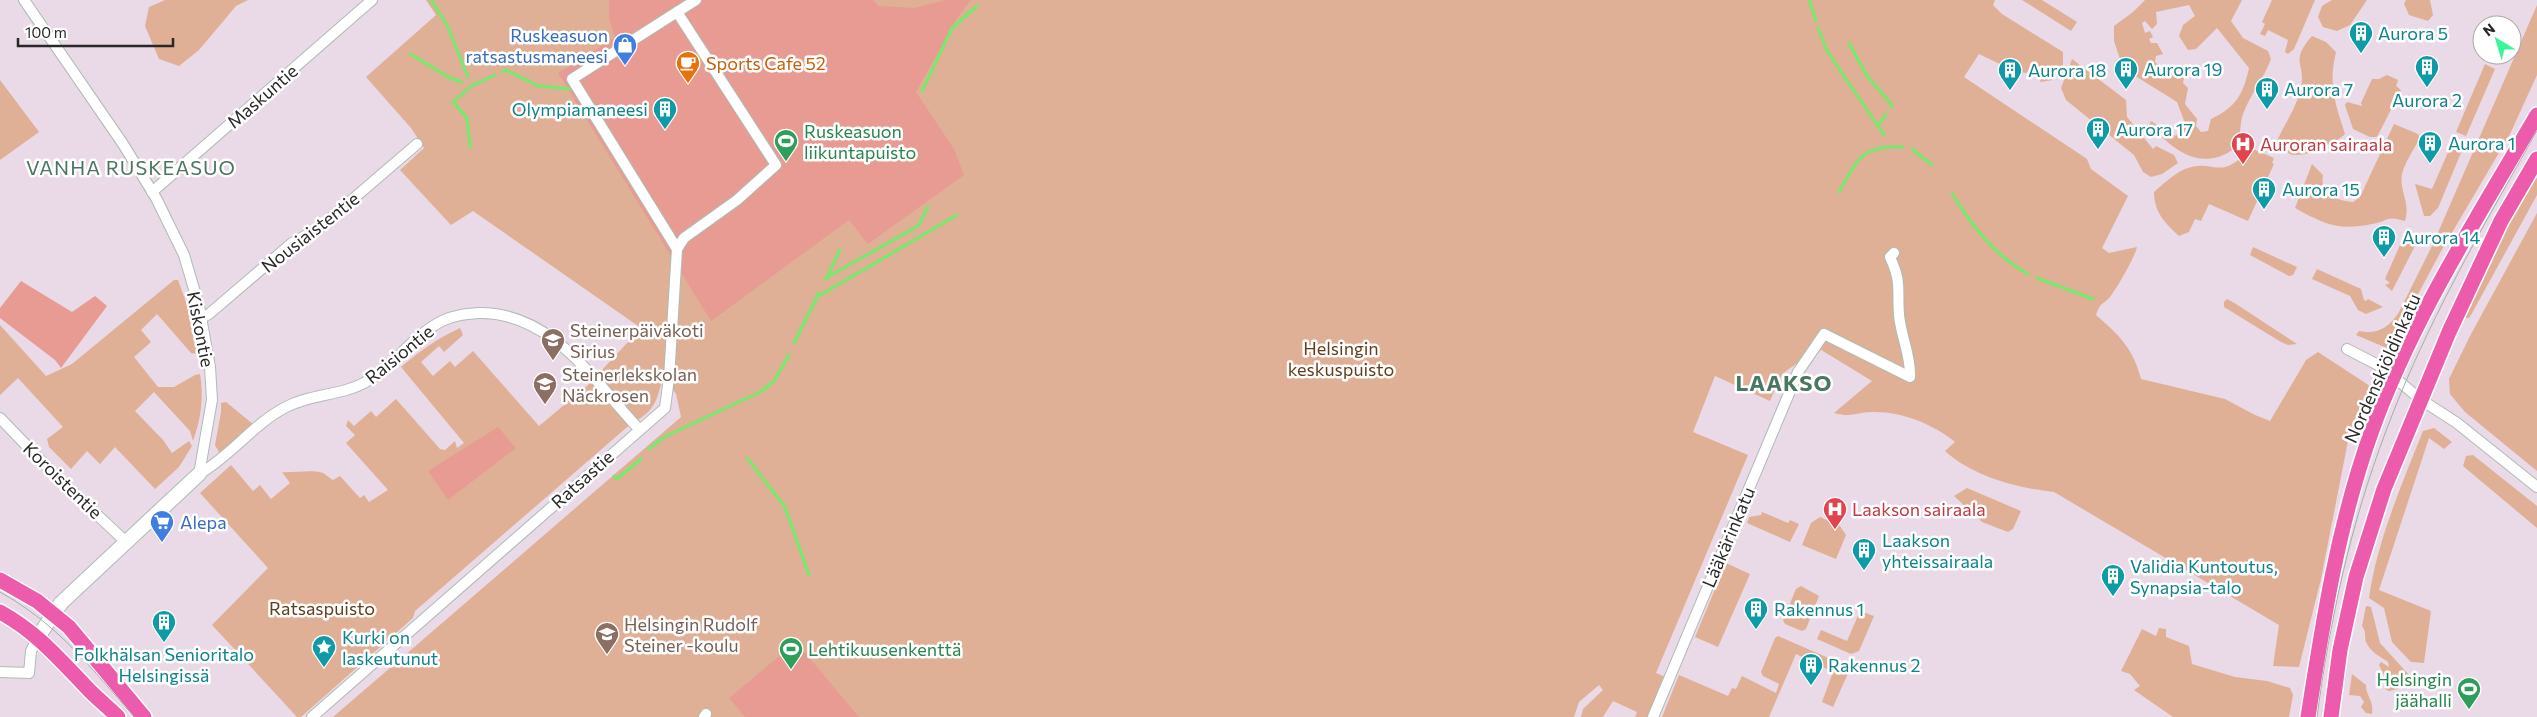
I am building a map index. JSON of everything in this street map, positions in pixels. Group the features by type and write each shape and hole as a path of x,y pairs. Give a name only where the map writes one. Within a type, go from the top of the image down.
{"main road":[{"name":"Nordenskiöldinkatu","path":"2308,717 2329,588 2342,530 2365,452 2394,377 2437,289 2537,115"},
{"path":"2331,717 2340,650 2358,568 2384,490 2420,399 2501,221 2537,159"},
{"path":"0,580 54,613 86,644 144,717"},
{"path":"0,612 38,637 118,717"}],"street":[{"name":"Kiskontie","path":"24,0 100,108 152,192 184,255 201,318 210,367 212,400 199,474"},
{"name":"Maskuntie","path":"152,192 372,0"},
{"path":"677,12 776,166 737,200 684,238 678,249 572,79 677,12 696,0"},
{"name":"Nousiaistentie","path":"201,318 209,314 292,243 318,229 417,144"},
{"name":"Ratsastie","path":"312,717 665,408 670,370 678,249"},
{"name":"Lääkärinkatu","path":"1653,717 1798,372 1824,334 1910,377 1911,362 1899,315 1898,275 1890,258 1894,254"},
{"name":"Raisiontie","path":"199,474 218,463 266,420 285,407 299,400 357,387 370,380 429,328 443,320 466,314 498,314 513,317 542,331 578,362 639,429"},
{"path":"2347,349 2382,367 2420,399 2458,423 2537,487"},
{"name":"Koroistentie","path":"0,418 56,476 126,542"},
{"path":"0,672 29,673 31,651 61,603 199,474"}],"green space":[{"path":"165,0 248,0 236,6 199,50 179,66 159,59 145,26 149,7"},
{"name":"Helsingin keskuspuisto","path":"426,0 1995,0 1993,5 2002,14 2063,52 2063,66 2053,80 2040,82 2042,74 2016,72 1979,54 1964,77 2087,159 2091,169 2128,196 2102,248 2109,253 2137,247 2121,280 2096,315 2112,329 2129,350 2141,379 2225,399 2270,421 2306,360 2318,352 2370,386 2348,441 2321,579 2299,667 2273,666 2279,625 2054,492 2010,484 1968,467 1945,451 1955,442 1927,424 1905,416 1883,412 1846,415 1834,413 1872,381 1818,348 1782,374 1770,401 1715,376 1693,432 1748,455 1656,673 1666,677 1648,717 1635,717 1637,712 1613,701 1603,717 1581,717 1583,709 1603,690 1599,685 1579,702 1574,717 333,717 681,417 676,394 663,377 658,396 648,412 626,428 415,611 413,618 301,717 297,717 212,625 268,568 200,493 231,465 253,491 260,485 271,499 290,483 282,472 315,471 323,473 333,480 340,476 360,498 364,495 369,502 388,490 346,443 355,435 346,426 348,420 354,426 371,411 376,417 396,399 440,449 445,450 455,441 457,448 464,443 401,367 422,350 460,328 463,335 444,352 439,346 421,362 433,376 450,361 455,367 473,351 539,426 588,385 641,328 473,211 451,225 400,170 424,148 411,128 366,77 436,15"},
{"path":"2022,0 2042,0 2077,22 2071,31"},
{"path":"2145,0 2242,0 2231,21 2243,38 2268,51 2271,59 2243,114 2237,143 2229,152 2208,159 2189,155 2172,146 2149,125 2151,121 2176,136 2185,123 2177,102 2129,72 2121,62 2114,41 2114,26","holes":["2189,5 2195,16 2183,25 2179,36 2188,50 2196,49 2217,28 2249,68 2244,86 2237,99 2227,110 2211,119 2208,131 2201,132 2196,126 2197,119 2185,104 2188,88 2183,83 2184,78 2163,69 2155,62 2156,56 2163,54 2157,43 2151,43 2149,39 2153,37 2150,31 2145,33 2142,23 2145,21 2152,29 2157,24 2156,12"]},
{"path":"2272,0 2315,0 2294,49 2288,54 2285,52 2288,40 2268,30 2265,36 2260,34 2265,24 2262,22"},
{"path":"2332,0 2367,0 2350,25 2337,31 2323,27 2318,17 2322,6"},
{"path":"2406,0 2430,0 2433,15 2428,21 2409,15 2404,4"},
{"path":"2537,5 2537,75 2510,134 2440,253 2389,349 2356,335 2359,331 2372,332 2382,329 2399,312 2433,244 2511,65 2522,65 2522,39"},
{"path":"2312,36 2326,42 2336,52 2333,75 2334,94 2345,134 2318,150 2294,155 2288,153 2277,141 2299,94 2302,79 2301,52"},
{"path":"2072,59 2126,100 2127,117 2153,149 2156,146 2174,155 2178,163 2162,174 2151,177 2143,172 2134,155 2066,100 2061,88"},
{"path":"2485,65 2495,69 2466,136 2456,132"},
{"path":"2387,75 2398,80 2396,86 2401,90 2377,137 2370,137 2353,129 2345,105 2347,102 2362,106 2361,103 2372,79 2379,79"},
{"path":"0,80 39,132 0,160"},
{"path":"2394,124 2418,134 2420,138 2407,160 2402,174 2402,186 2407,208 2405,221 2390,219 2360,226 2340,226 2323,222 2295,208 2312,164 2323,175 2324,187 2331,195 2341,200 2353,202 2360,197"},
{"path":"2452,143 2463,148 2438,208 2430,216 2424,216 2415,184 2432,189"},
{"path":"2251,148 2274,158 2272,163 2274,164 2248,221 2209,204 2201,221 2195,219 2189,232 2179,236 2161,217 2154,199 2154,192 2173,176 2185,169 2195,166 2217,168 2231,165"},
{"path":"2537,168 2537,195 2471,315 2469,318 2465,318 2486,264"},
{"path":"2537,213 2537,471 2465,412 2450,394 2449,379 2470,336"},
{"path":"2404,236 2414,239 2416,244 2392,291 2385,285 2390,283 2385,279"},
{"path":"2253,247 2297,267 2293,275 2289,276 2250,255"},
{"path":"2317,269 2361,289 2364,300 2368,299 2383,307 2366,314 2358,310 2350,296 2312,279"},
{"path":"174,280 178,280 187,305 197,354 191,353 157,314 141,330 151,342 134,357 158,387 174,387 200,374 201,408 193,441 190,431 154,392 135,411 163,440 172,453 189,441 192,446 179,467 155,489 115,447 100,464 87,451 71,469 49,447 47,439 63,427 18,378 0,395 0,325 46,376 72,364"},
{"path":"2227,299 2297,344 2288,345 2281,342 2224,307 2224,302"},
{"path":"226,402 254,425 221,456 215,445 221,403"},
{"path":"2434,428 2452,442 2444,449 2429,438 2379,590 2431,611 2424,663 2411,662 2392,642 2384,608 2369,598 2378,555 2399,492 2423,431"},
{"path":"2473,455 2537,506 2537,528 2463,466 2466,456"},
{"path":"1967,488 2021,511 2013,529 2008,532 1982,522 1954,496"},
{"path":"1762,512 1788,523 1790,520 1799,524 1790,542 1747,523 1749,517 1761,515"},
{"path":"1820,517 1840,526 1846,535 1836,559 1802,545 1811,523"},
{"path":"1726,563 1750,574 1718,647 1695,637"},
{"path":"1801,586 1819,596 1806,629 1802,631 1785,624 1783,620 1796,589"},
{"path":"2366,606 2371,607 2380,643 2410,676 2403,680 2398,680 2398,689 2389,691 2385,689 2386,679 2379,665 2381,662 2389,667 2388,662 2373,652 2366,642 2362,626"},
{"path":"1860,611 1874,616 1859,651 1851,654 1817,639 1821,630 1847,641"},
{"path":"2159,628 2166,629 2166,637 2189,646 2192,664 2235,677 2267,681 2290,688 2293,695 2289,717 2173,717 2134,690 2140,686 2130,674 2121,671 2142,629 2156,636"},
{"path":"1778,636 1849,667 1850,669 1833,707 1822,702 1833,672 1796,654 1769,717 1662,717 1679,675 1728,696 1732,688 1736,689 1742,676 1776,693 1779,684 1763,676 1761,672 1775,638"},
{"path":"2352,674 2366,685 2372,705 2372,714 2366,713 2361,707 2364,702 2360,696 2349,695"}],"shaded area":[{"name":"Ruskeasuon liikuntapuisto","path":"609,0 873,0 878,6 914,8 946,0 971,0 958,17 916,92 954,149 964,175 868,244 849,220 711,321 558,73 615,38 609,19"},
{"path":"21,281 72,312 95,296 107,306 61,368 55,360 0,318 0,308"},
{"path":"498,427 516,448 448,500 428,471"},
{"name":"Lehtikuusenkenttä","path":"796,642 859,717 745,717 729,698"}],"waterway":[{"path":"431,0 447,25 468,77"},
{"path":"1809,0 1816,21"},
{"path":"922,91 952,28 977,6"},
{"path":"1818,28 1827,51 1884,135"},
{"path":"1849,43 1867,76 1892,105 1891,107"},
{"path":"410,54 450,78 462,82"},
{"path":"502,72 506,70 538,86 570,89"},
{"path":"470,147 467,118 453,102 471,86 495,75"},
{"path":"1879,125 1886,114"},
{"path":"1839,192 1856,163 1869,151 1878,148 1903,147"},
{"path":"1912,149 1932,165"},
{"path":"1952,193 1976,228 1994,249 2028,274"},
{"path":"826,278 918,226 928,207"},
{"path":"817,297 957,215"},
{"path":"826,279 840,250"},
{"path":"2037,278 2093,299"},
{"path":"794,343 819,293"},
{"path":"649,449 664,437 762,391 774,381 789,355"},
{"path":"747,458 785,507 809,575"},
{"path":"614,476 617,479 641,459"}],"tram line":[{"path":"2317,717 2328,644 2343,572 2362,501 2386,431 2401,392 2436,316 2475,241 2537,131"},
{"path":"0,592 21,605 57,633 73,648 134,717"}],"place":[{"name":"Aurora 5","path":"2361,54"},
{"name":"Ruskeasuon ratsastusmaneesi","path":"625,66"},
{"name":"Sports Cafe 52","path":"688,84"},
{"name":"Aurora 2","path":"2427,88"},
{"name":"Aurora 19","path":"2126,90"},
{"name":"Aurora 18","path":"2010,91"},
{"name":"Aurora 7","path":"2267,110"},
{"name":"Olympiamaneesi","path":"665,130"},
{"name":"Aurora 17","path":"2098,150"},
{"name":"Ruskeasuon liikuntapuisto","path":"786,162"},
{"name":"Aurora 1","path":"2430,164"},
{"name":"Auroran sairaala","path":"2243,165"},
{"name":"Aurora 15","path":"2264,210"},
{"name":"Aurora 14","path":"2384,258"},
{"name":"Steinerpäiväkoti Sirius","path":"553,361"},
{"name":"Steinerlekskolan Näckrosen","path":"545,405"},
{"name":"Laakson sairaala","path":"1835,530"},
{"name":"Alepa","path":"162,543"},
{"name":"Laakson yhteissairaala","path":"1864,571"},
{"name":"Validia Kuntoutus, Synapsia-talo","path":"2113,597"},
{"name":"Rakennus 1","path":"1756,630"},
{"name":"Folkhälsan Senioritalo Helsingissä","path":"164,643"},
{"name":"Helsingin Rudolf Steiner -koulu","path":"607,655"},
{"name":"Kurki on laskeutunut","path":"324,668"},
{"name":"Lehtikuusenkenttä","path":"791,670"},
{"name":"Rakennus 2","path":"1811,686"},
{"name":"Helsingin jäähalli","path":"2469,710"}],"district":[{"name":"VANHA RUSKEASUO","path":"131,167"},
{"name":"LAAKSO","path":"1784,382"}],"park label":[{"name":"Ratsaspuisto","path":"322,608"}]}
